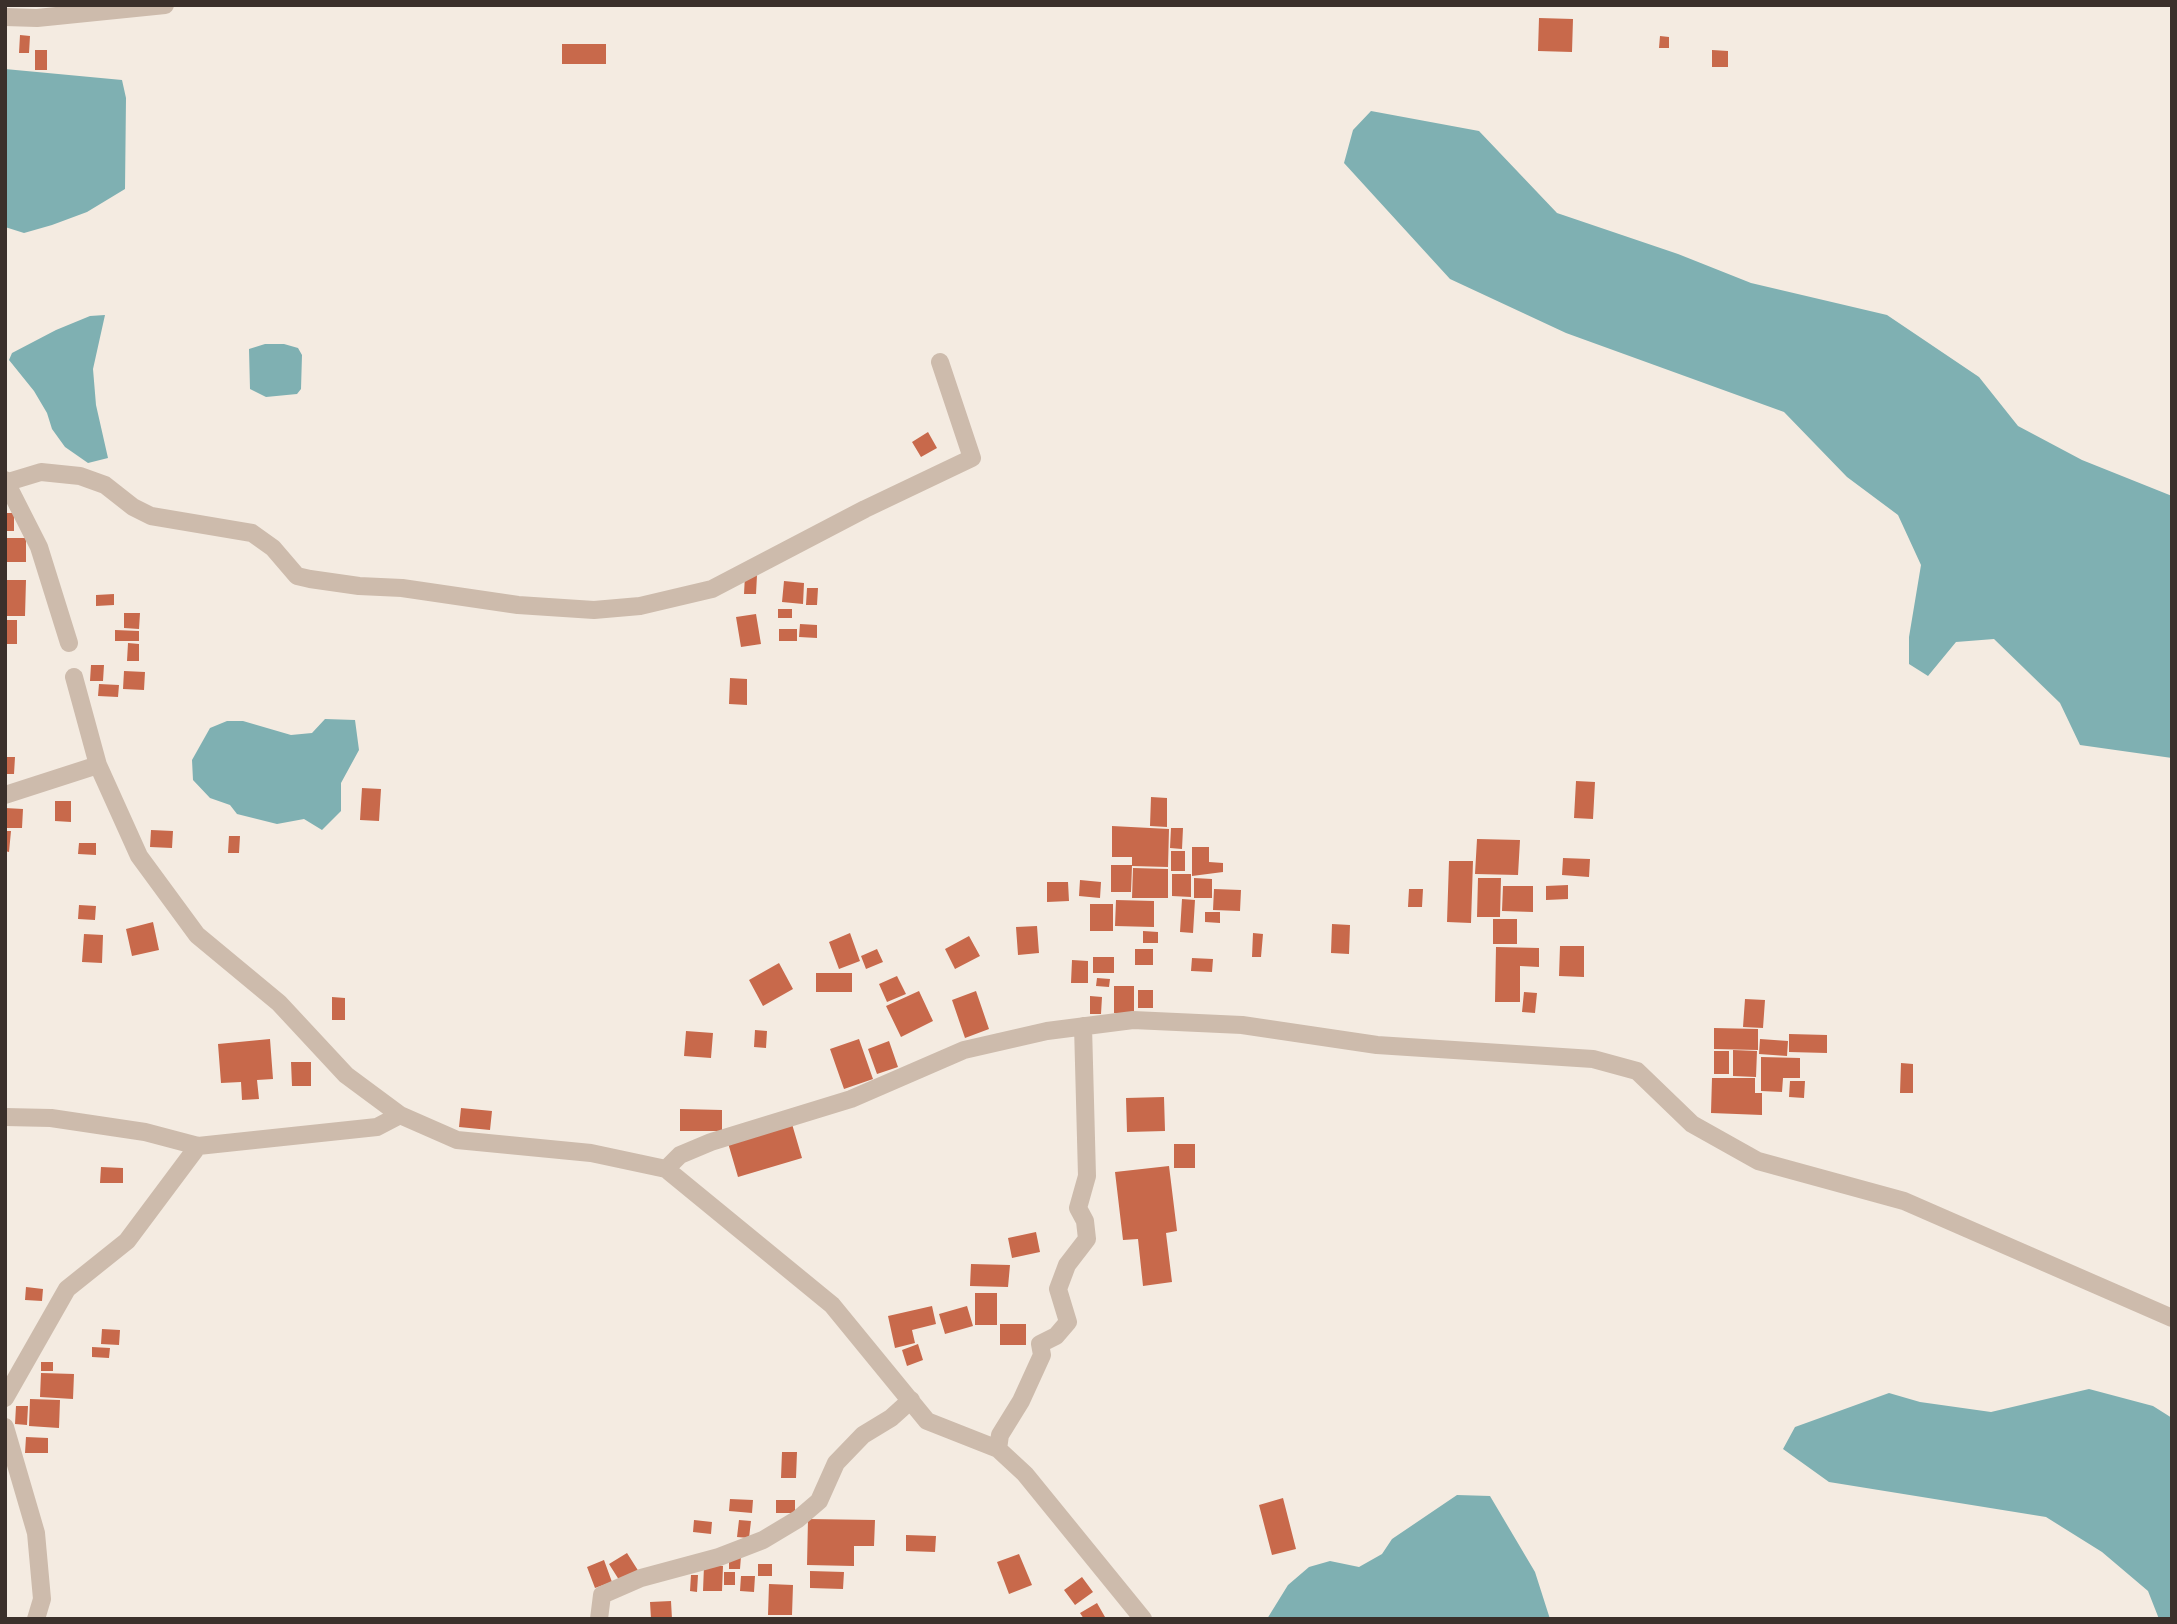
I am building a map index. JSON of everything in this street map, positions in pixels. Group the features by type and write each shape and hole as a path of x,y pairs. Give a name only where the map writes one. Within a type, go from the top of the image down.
{"street":[{"path":"5,17 37,18 165,5"},
{"path":"69,643 39,547 6,481 41,472 80,476 105,485 133,507 151,516 252,533 273,548 297,576 310,579 359,586 402,588 518,605 594,610 639,606 712,589 972,458 940,362"},
{"path":"74,677 98,765 139,856 197,934 279,1003 346,1076 400,1115 457,1140 591,1153 666,1169 832,1306 927,1421 998,1448 1025,1474 1143,1619"},
{"path":"5,795 98,765"},
{"path":"666,1169 680,1155 711,1142 851,1099 964,1050 993,1041 1133,1020 1242,1025 1377,1045 1593,1059 1637,1071 1692,1124 1758,1161 1904,1201 2172,1318"},
{"path":"998,1448 1000,1435 1021,1401 1042,1355 1040,1344 1056,1336 1068,1322 1058,1289 1067,1265 1087,1239 1085,1221 1078,1208 1087,1176 1083,1026"},
{"path":"5,1117 51,1118 132,1130 198,1146 377,1127 400,1115"},
{"path":"5,1398 67,1289 127,1241 198,1146"},
{"path":"599,1619 602,1595 641,1578 719,1558 798,1519 819,1501 836,1463 863,1435 891,1418 911,1399"},
{"path":"5,1427 36,1533 43,1619"},
{"path":"36,1619 42,1599"}],"water":[{"path":"5,69 122,80 126,98 125,189 87,212 52,225 24,233 5,227"},
{"path":"1371,111 1479,131 1557,213 1678,254 1751,283 1887,315 1979,377 2018,426 2082,460 2172,496 2172,758 2080,745 2060,703 1994,639 1956,642 1928,676 1909,664 1909,637 1921,565 1898,515 1847,477 1784,412 1566,333 1450,279 1344,163 1353,130"},
{"path":"105,315 93,369 96,405 108,458 88,463 65,447 52,429 47,413 34,391 9,360 12,353 56,330 90,316"},
{"path":"265,344 284,344 298,348 302,355 301,389 297,394 266,397 250,389 249,349"},
{"path":"325,719 355,720 359,750 341,783 341,811 322,830 304,819 277,824 237,814 230,805 210,798 193,780 192,760 210,728 227,721 243,721 291,735 312,733"},
{"path":"2089,1389 2153,1406 2172,1418 2172,1619 2159,1619 2148,1591 2102,1552 2046,1517 1829,1482 1783,1449 1795,1427 1889,1393 1920,1402 1991,1412"},
{"path":"1457,1495 1490,1496 1535,1572 1550,1619 1267,1619 1288,1585 1309,1567 1330,1561 1359,1567 1382,1554 1392,1539"}],"building":[{"path":"1539,18 1573,19 1572,52 1538,51"},
{"path":"20,35 30,36 29,53 19,53"},
{"path":"1660,36 1669,37 1669,48 1659,48"},
{"path":"562,44 606,44 606,64 562,64"},
{"path":"35,50 47,50 47,70 35,70"},
{"path":"1712,50 1728,51 1728,67 1712,67"},
{"path":"928,432 937,448 921,457 912,442"},
{"path":"5,513 14,513 14,531 5,531"},
{"path":"7,538 26,538 26,562 7,562"},
{"path":"745,575 757,575 756,594 744,594"},
{"path":"5,580 26,580 25,616 5,616"},
{"path":"784,581 804,583 803,604 782,602"},
{"path":"807,588 818,588 817,605 806,605"},
{"path":"114,594 114,605 96,606 96,595"},
{"path":"778,609 792,609 792,618 778,618"},
{"path":"124,613 140,613 139,629 124,628"},
{"path":"756,614 761,644 741,647 736,617"},
{"path":"5,620 17,620 17,644 5,644"},
{"path":"800,624 817,625 817,638 799,637"},
{"path":"779,629 797,629 797,641 779,641"},
{"path":"115,630 139,631 139,641 115,641"},
{"path":"128,643 139,644 139,661 127,661"},
{"path":"91,665 104,665 103,681 90,681"},
{"path":"124,671 145,672 144,690 123,689"},
{"path":"730,678 747,679 747,705 729,704"},
{"path":"99,684 119,685 118,697 98,696"},
{"path":"5,757 15,757 14,774 5,774"},
{"path":"1576,781 1595,782 1593,819 1574,818"},
{"path":"362,788 381,789 379,821 360,820"},
{"path":"1151,797 1167,798 1167,827 1150,826"},
{"path":"55,801 71,801 71,822 55,821"},
{"path":"5,808 23,809 22,828 5,828"},
{"path":"1112,826 1169,829 1168,867 1132,866 1131,892 1111,892 1111,865 1132,865 1132,857 1112,857"},
{"path":"1171,828 1183,828 1182,849 1170,848"},
{"path":"151,830 173,831 172,848 150,847"},
{"path":"5,831 11,831 9,852 5,851"},
{"path":"229,836 240,836 239,853 228,853"},
{"path":"1477,839 1520,840 1518,875 1475,874"},
{"path":"79,843 96,843 96,855 78,854"},
{"path":"1192,847 1209,847 1209,862 1223,863 1223,872 1192,876"},
{"path":"1171,851 1185,851 1185,871 1171,871"},
{"path":"1563,858 1590,859 1589,877 1562,875"},
{"path":"1449,861 1473,861 1471,923 1447,922"},
{"path":"1133,868 1168,869 1168,898 1132,898"},
{"path":"1172,874 1191,874 1191,897 1172,896"},
{"path":"1194,878 1212,879 1212,898 1194,898"},
{"path":"1478,878 1501,878 1500,917 1477,917"},
{"path":"1080,880 1101,882 1100,898 1079,896"},
{"path":"1047,882 1068,882 1069,901 1047,902"},
{"path":"1568,885 1568,899 1546,900 1546,886"},
{"path":"1503,886 1533,886 1533,912 1502,911"},
{"path":"1214,889 1241,890 1240,911 1213,910"},
{"path":"1409,889 1423,889 1422,907 1408,907"},
{"path":"1182,899 1195,900 1193,933 1180,932"},
{"path":"1116,900 1154,901 1154,927 1115,926"},
{"path":"1090,904 1113,904 1113,931 1090,931"},
{"path":"79,905 96,906 95,920 78,919"},
{"path":"1205,912 1220,912 1220,923 1205,922"},
{"path":"1493,919 1517,919 1517,944 1493,944"},
{"path":"153,922 159,950 132,956 126,929"},
{"path":"1332,924 1350,925 1349,954 1331,953"},
{"path":"1037,926 1039,953 1018,955 1016,927"},
{"path":"1143,931 1158,932 1158,943 1143,943"},
{"path":"850,933 860,961 839,969 829,942"},
{"path":"1253,933 1263,934 1261,957 1252,957"},
{"path":"84,934 103,935 102,963 82,962"},
{"path":"969,936 980,956 955,969 945,949"},
{"path":"1560,946 1584,946 1584,977 1559,976"},
{"path":"1496,947 1539,948 1539,967 1520,966 1520,1002 1495,1002"},
{"path":"877,949 883,962 866,969 861,956"},
{"path":"1135,949 1153,949 1153,965 1135,965"},
{"path":"1093,957 1114,957 1114,973 1093,973"},
{"path":"1192,958 1213,959 1212,972 1191,971"},
{"path":"1072,960 1088,961 1088,983 1071,983"},
{"path":"779,963 793,989 763,1006 749,980"},
{"path":"816,973 852,973 852,992 816,992"},
{"path":"897,976 906,994 887,1002 879,984"},
{"path":"1097,978 1110,979 1109,987 1096,986"},
{"path":"1114,986 1134,986 1134,1013 1114,1013"},
{"path":"1138,990 1153,990 1153,1008 1138,1008"},
{"path":"919,991 933,1021 901,1037 886,1006"},
{"path":"976,991 989,1029 965,1038 952,1000"},
{"path":"1524,992 1537,993 1535,1013 1522,1012"},
{"path":"1090,996 1102,997 1101,1014 1090,1014"},
{"path":"332,997 345,998 345,1020 332,1020"},
{"path":"1745,999 1765,1000 1763,1028 1743,1027"},
{"path":"1714,1028 1758,1029 1758,1050 1714,1049"},
{"path":"755,1030 767,1031 766,1048 754,1047"},
{"path":"686,1031 713,1033 711,1058 684,1056"},
{"path":"1789,1034 1827,1035 1827,1053 1789,1052"},
{"path":"270,1039 273,1079 257,1080 259,1099 242,1100 241,1082 221,1083 218,1044"},
{"path":"859,1039 873,1079 844,1089 830,1049"},
{"path":"1760,1039 1788,1041 1787,1056 1759,1054"},
{"path":"889,1041 898,1067 877,1074 868,1049"},
{"path":"1733,1050 1757,1051 1756,1077 1733,1076"},
{"path":"1714,1051 1729,1051 1729,1074 1714,1074"},
{"path":"1761,1057 1800,1058 1800,1078 1783,1078 1782,1092 1761,1091"},
{"path":"291,1062 311,1062 311,1086 292,1086"},
{"path":"1901,1063 1913,1064 1913,1093 1900,1093"},
{"path":"1712,1078 1755,1078 1755,1093 1762,1093 1762,1115 1711,1113"},
{"path":"1790,1081 1805,1081 1804,1098 1789,1097"},
{"path":"1164,1097 1165,1131 1127,1132 1126,1098"},
{"path":"461,1108 492,1111 490,1130 459,1127"},
{"path":"680,1109 722,1110 722,1131 680,1131"},
{"path":"792,1124 802,1158 738,1177 728,1143"},
{"path":"1174,1144 1195,1144 1195,1168 1174,1168"},
{"path":"1169,1166 1177,1231 1166,1233 1172,1282 1143,1286 1138,1239 1123,1240 1115,1172"},
{"path":"101,1167 123,1168 123,1183 100,1183"},
{"path":"1036,1232 1040,1252 1012,1258 1008,1238"},
{"path":"971,1264 1010,1265 1008,1287 970,1286"},
{"path":"26,1287 43,1289 42,1301 25,1300"},
{"path":"975,1293 997,1293 997,1325 975,1325"},
{"path":"932,1306 936,1324 912,1330 915,1343 895,1348 888,1316"},
{"path":"967,1306 973,1326 945,1334 939,1314"},
{"path":"1000,1324 1026,1324 1026,1345 1000,1345"},
{"path":"102,1329 120,1330 119,1345 101,1344"},
{"path":"918,1344 923,1360 907,1366 902,1350"},
{"path":"92,1347 110,1348 109,1358 92,1357"},
{"path":"41,1362 53,1362 53,1371 41,1371"},
{"path":"41,1373 74,1374 73,1399 40,1397"},
{"path":"30,1399 60,1400 59,1428 29,1426"},
{"path":"16,1406 28,1406 27,1425 15,1424"},
{"path":"26,1437 48,1438 48,1453 25,1453"},
{"path":"782,1452 797,1452 796,1478 781,1478"},
{"path":"1283,1498 1296,1549 1272,1555 1259,1505"},
{"path":"730,1499 753,1500 752,1513 729,1511"},
{"path":"776,1500 795,1500 795,1513 776,1513"},
{"path":"808,1519 875,1520 874,1546 854,1546 854,1566 807,1565"},
{"path":"694,1520 712,1522 711,1534 693,1532"},
{"path":"739,1520 751,1521 749,1538 737,1537"},
{"path":"906,1535 936,1536 935,1552 906,1551"},
{"path":"627,1553 639,1572 621,1583 609,1564"},
{"path":"1019,1554 1032,1585 1009,1594 997,1562"},
{"path":"729,1555 741,1556 740,1569 729,1569"},
{"path":"604,1560 612,1582 595,1588 587,1567"},
{"path":"758,1564 772,1564 772,1576 758,1576"},
{"path":"704,1566 723,1566 722,1591 703,1591"},
{"path":"810,1571 844,1572 843,1589 810,1588"},
{"path":"724,1572 735,1572 735,1585 724,1585"},
{"path":"691,1575 698,1575 697,1592 690,1591"},
{"path":"741,1576 755,1576 754,1592 740,1591"},
{"path":"1082,1577 1093,1592 1075,1605 1064,1590"},
{"path":"769,1584 793,1585 792,1615 768,1615"},
{"path":"671,1601 672,1619 651,1619 650,1602"},
{"path":"1097,1603 1105,1617 1084,1619 1080,1613"}]}
